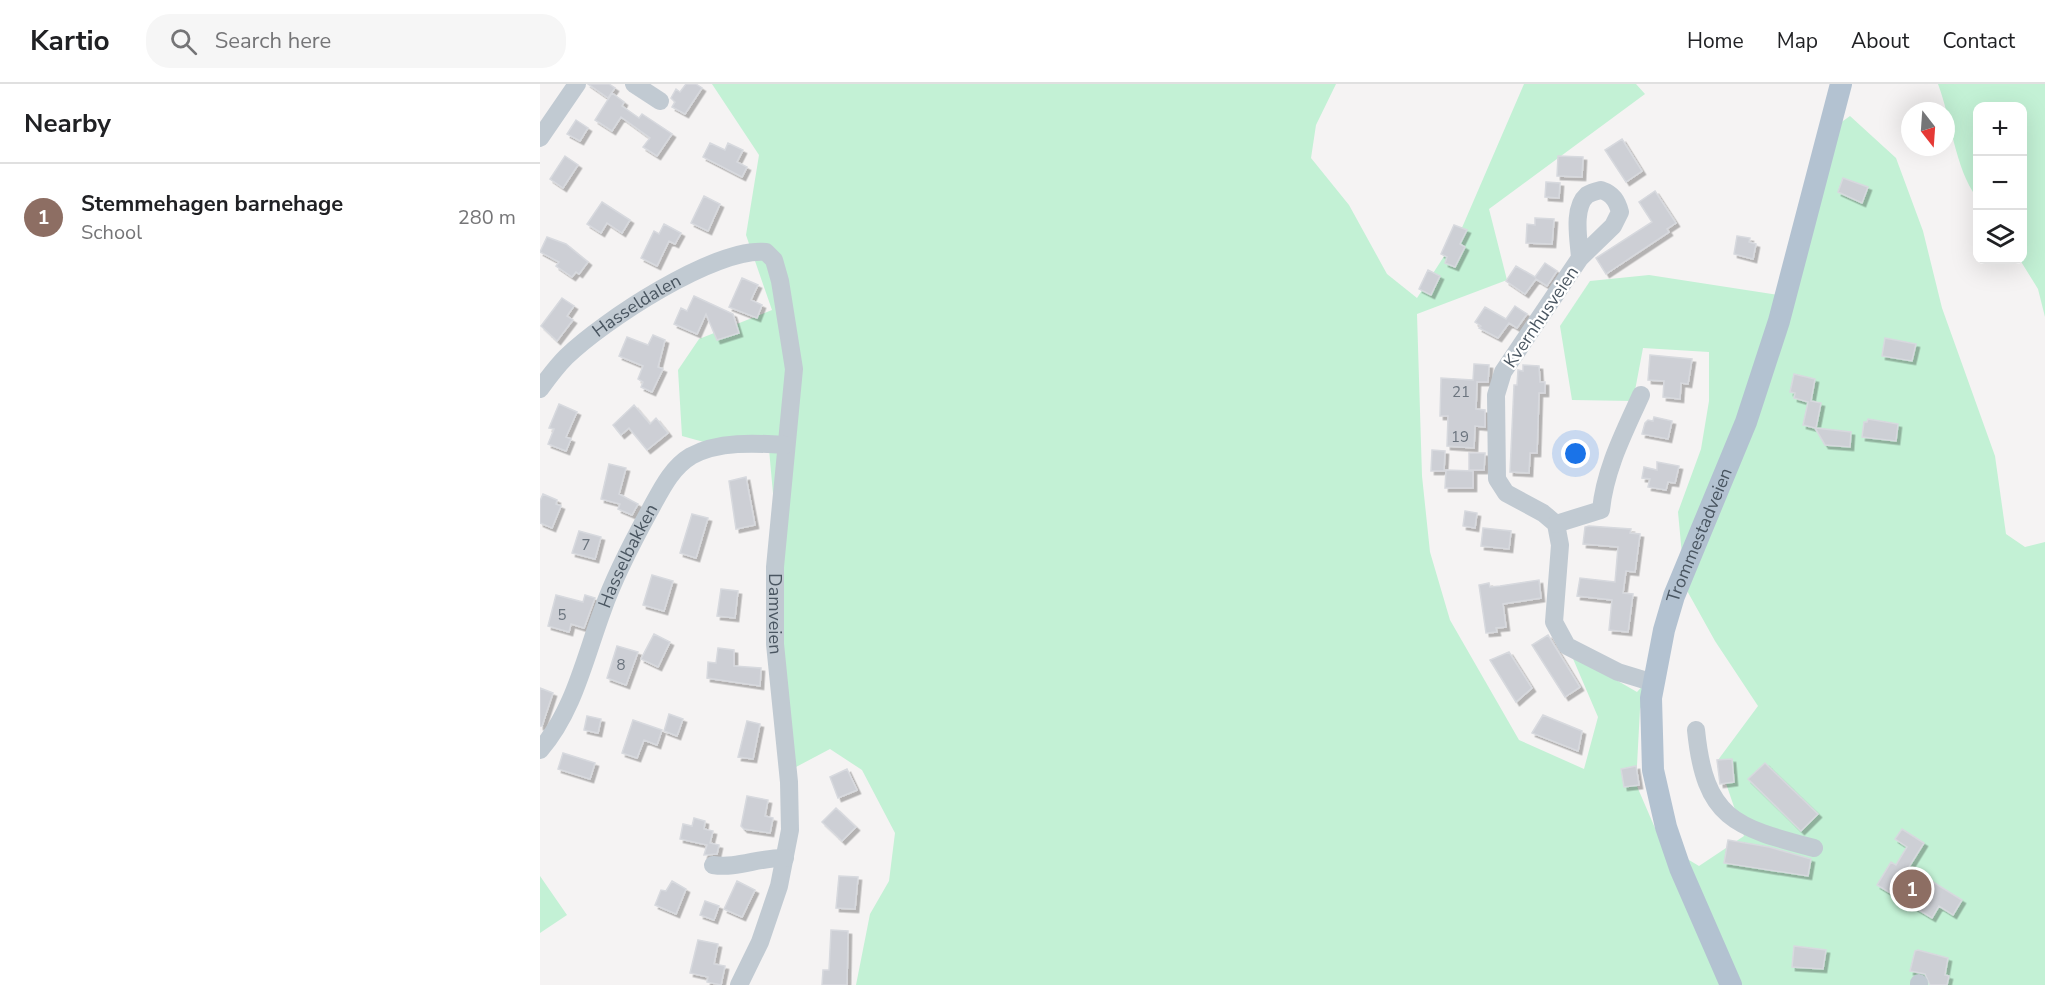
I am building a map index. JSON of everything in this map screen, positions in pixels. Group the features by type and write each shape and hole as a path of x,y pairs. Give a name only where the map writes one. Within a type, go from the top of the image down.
{"main road":[{"name":"Trommestadveien","path":"1731,985 1680,868 1658,799 1650,734 1654,683 1664,630 1674,596 1746,422 1779,321 1841,84"}],"street":[{"path":"540,138 577,84"},
{"path":"634,84 660,101"},
{"name":"Hasseldalen","path":"540,389 567,357 636,305 713,264 753,251"},
{"name":"Damveien","path":"739,985 760,942 785,858 790,830 789,782 775,644 775,567 794,369 786,308 774,260 766,252 753,251"},
{"name":"Kvernhusveien","path":"1556,524 1543,513 1506,493 1497,479 1496,395 1503,372 1580,258"},
{"path":"1641,395 1612,460 1603,490 1601,510 1556,524 1560,545 1554,622 1567,646 1618,672 1654,683"},
{"name":"Hasselbakken","path":"540,750 555,733 568,706 604,606 668,477 690,457 710,448 760,443 785,445"},
{"path":"1696,730 1702,770 1710,792 1723,809 1744,828 1814,848"},
{"path":"713,865 727,868 767,857 785,858"}],"green space":[{"path":"712,84 1336,84 1316,125 1311,158 1349,205 1387,274 1417,298 1461,230 1524,84 1636,84 1645,94 1489,209 1507,280 1417,314 1422,476 1430,552 1450,620 1519,740 1584,769 1598,717 1571,654 1637,692 1664,663 1640,709 1636,784 1658,835 1674,851 1699,866 1744,836 1718,760 1758,706 1715,641 1685,587 1678,512 1701,449 1709,401 1709,352 1643,348 1633,401 1572,400 1560,326 1590,281 1649,275 1791,297 1829,131 1850,116 1896,158 1923,231 1942,308 1995,456 2006,534 2025,547 2045,542 2045,985 856,985 870,914 889,881 895,833 862,770 830,749 796,767 792,799 776,527 769,449 711,444 682,436 678,370 699,339 772,310 746,235 759,155"},
{"path":"1938,84 2045,84 2045,317 2038,289 2022,264 2027,264 2027,102 1973,102 1973,192 1963,172 1955,146 1955,102 1944,102"},
{"path":"540,876 567,915 540,933"}],"building":[{"path":"588,84 609,84 615,88 608,98"},
{"path":"686,84 696,84 702,88 685,114 672,107 675,102 671,98 676,89 680,92"},
{"path":"612,93 624,102 622,106 639,118 642,114 672,134 657,156 643,147 650,138 621,117 612,131 595,120"},
{"path":"576,120 588,128 580,141 567,134"},
{"path":"1622,139 1642,171 1626,182 1605,150"},
{"path":"710,143 725,150 728,143 743,150 737,162 747,167 742,177 703,157"},
{"path":"565,156 578,165 563,188 550,179"},
{"path":"1558,156 1583,157 1582,177 1557,176"},
{"path":"1843,178 1868,187 1862,203 1838,192"},
{"path":"1546,182 1560,183 1559,198 1545,197"},
{"path":"1655,191 1676,223 1667,229 1669,232 1606,274 1596,258 1652,222 1639,202"},
{"path":"704,196 720,204 708,231 691,223"},
{"path":"602,202 630,220 622,233 607,223 601,233 587,224"},
{"path":"1535,218 1554,219 1552,244 1526,243 1527,224 1535,225"},
{"path":"664,224 681,233 675,244 669,241 657,266 641,258 654,231 659,234"},
{"path":"1454,225 1467,230 1460,244 1465,247 1455,267 1445,263 1447,257 1441,254"},
{"path":"1737,236 1750,238 1749,242 1756,244 1753,259 1734,254"},
{"path":"547,237 566,244 588,262 579,274 576,272 572,277 556,266 559,262 540,252"},
{"path":"1545,263 1557,271 1547,286 1536,279 1525,294 1506,281 1516,266 1535,277"},
{"path":"1428,270 1440,276 1431,295 1419,289"},
{"path":"742,278 758,285 751,300 762,305 757,318 729,307"},
{"path":"694,296 733,314 739,333 717,340 706,314 697,334 674,324 681,308 687,311"},
{"path":"562,298 574,306 567,316 573,320 557,341 541,326"},
{"path":"1515,306 1527,314 1517,328 1509,323 1498,338 1479,328 1481,326 1475,322 1485,307 1506,319"},
{"path":"653,335 665,340 658,367 663,369 652,392 641,387 643,382 638,379 643,366 619,356 627,337 648,345"},
{"path":"1885,338 1916,344 1912,361 1882,356"},
{"path":"1650,355 1692,359 1688,384 1681,383 1680,399 1663,397 1664,381 1648,380"},
{"path":"1474,364 1489,365 1488,382 1477,382 1476,409 1485,410 1485,427 1475,426 1474,448 1447,446 1448,416 1440,416 1441,378 1473,380"},
{"path":"1523,365 1539,366 1540,382 1545,382 1545,393 1539,393 1537,453 1530,453 1529,473 1510,472 1514,385 1517,385 1518,370 1523,371"},
{"path":"1794,374 1815,379 1811,401 1821,403 1816,428 1851,432 1850,447 1825,445 1815,428 1803,425 1808,402 1794,398 1795,393 1790,392"},
{"path":"559,404 577,412 566,437 571,439 566,451 548,444 554,429 549,428"},
{"path":"634,405 650,424 656,418 668,433 647,450 629,428 621,435 613,425"},
{"path":"1654,417 1672,421 1668,439 1642,434 1645,423 1648,420 1653,421"},
{"path":"1868,419 1898,424 1896,441 1862,437 1864,422"},
{"path":"1432,450 1445,451 1444,471 1431,471"},
{"path":"1469,453 1485,453 1484,470 1469,470"},
{"path":"1657,462 1679,466 1675,483 1668,482 1666,490 1648,487 1650,479 1642,478 1644,467 1657,470"},
{"path":"609,464 626,468 619,494 638,504 632,515 618,509 620,504 601,499"},
{"path":"1446,470 1473,471 1473,488 1445,488"},
{"path":"746,477 755,525 736,529 729,481"},
{"path":"543,494 557,500 556,504 561,506 552,528 540,523 540,501"},
{"path":"1465,511 1477,513 1475,528 1463,526"},
{"path":"692,514 708,518 696,558 680,553"},
{"path":"1585,527 1631,529 1630,533 1640,534 1635,572 1626,571 1623,593 1633,594 1628,632 1609,630 1612,600 1577,596 1580,578 1615,582 1618,547 1583,544"},
{"path":"1483,528 1511,531 1509,549 1481,546"},
{"path":"579,531 601,537 595,559 572,553"},
{"path":"652,575 673,581 664,611 643,605"},
{"path":"1539,580 1541,598 1503,604 1506,627 1496,628 1497,632 1486,633 1479,585 1489,583 1490,587"},
{"path":"721,589 738,591 735,618 717,616"},
{"path":"556,595 583,602 585,595 595,598 584,628 571,624 569,632 548,626"},
{"path":"654,634 670,642 658,667 641,659"},
{"path":"1548,635 1580,687 1565,697 1532,645"},
{"path":"617,646 638,652 626,685 607,678"},
{"path":"718,648 734,650 734,666 761,668 760,686 707,678 708,662 716,663"},
{"path":"1509,652 1532,688 1516,702 1490,660"},
{"path":"540,688 553,693 542,726 540,726"},
{"path":"669,714 683,719 677,736 664,731"},
{"path":"1543,715 1582,731 1578,751 1532,733"},
{"path":"587,716 601,719 598,733 584,730"},
{"path":"633,720 662,730 657,745 644,740 637,758 622,753"},
{"path":"747,721 760,724 753,759 738,757"},
{"path":"563,753 595,763 590,779 558,769"},
{"path":"1732,759 1734,782 1720,784 1717,760"},
{"path":"1765,763 1818,814 1801,831 1748,779"},
{"path":"1636,766 1639,785 1624,787 1621,769"},
{"path":"847,769 857,790 838,798 830,777"},
{"path":"747,796 768,800 765,816 773,818 770,833 744,829 741,826"},
{"path":"836,808 856,827 842,841 822,822"},
{"path":"694,818 705,821 704,829 713,831 710,843 719,845 717,854 704,855 707,845 680,839 683,824 692,826"},
{"path":"1902,829 1924,843 1909,867 1962,900 1953,915 1939,906 1932,918 1877,885 1891,862 1896,865 1907,847 1895,839"},
{"path":"1728,840 1769,847 1811,859 1808,876 1724,863"},
{"path":"839,876 858,877 855,909 836,908"},
{"path":"672,881 686,889 676,914 655,905 661,890 666,891"},
{"path":"737,881 755,890 742,917 724,909"},
{"path":"705,901 719,906 714,920 700,915"},
{"path":"831,930 848,931 847,985 822,985 823,970 829,970"},
{"path":"698,940 718,944 714,964 725,966 721,985 707,982 708,977 690,973"},
{"path":"1794,946 1826,950 1823,969 1792,967"},
{"path":"1915,951 1948,958 1945,975 1949,976 1947,985 1930,985 1925,974 1910,971"}],"place":[{"name":"Stemmehagen barnehage","path":"1912,889"}]}
